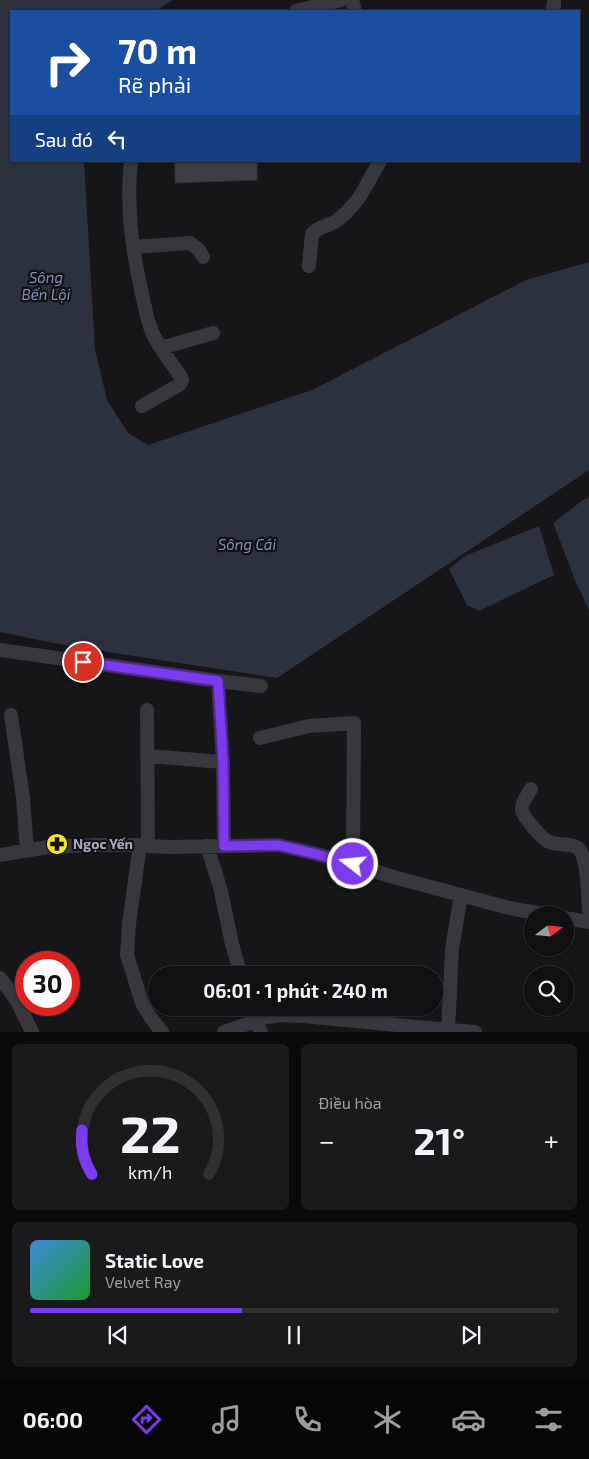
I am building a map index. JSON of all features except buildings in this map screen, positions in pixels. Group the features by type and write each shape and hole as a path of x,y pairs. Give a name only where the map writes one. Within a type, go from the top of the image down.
{"street":[{"path":"300,10 341,0"},
{"path":"131,162 128,203 137,270 151,330 160,348 182,381 179,385 142,406"},
{"path":"309,266 312,234 318,229 335,222 346,213 359,198 379,162"},
{"path":"133,247 190,243 199,250 203,257"},
{"path":"160,348 214,333"},
{"path":"0,650 261,686"},
{"path":"218,681 223,762 224,846"},
{"path":"147,710 148,756 144,845 129,924 127,955 142,1003 162,1032"},
{"path":"11,715 23,798 27,850"},
{"path":"260,738 309,726 354,723 353,864"},
{"path":"148,756 223,762"},
{"path":"531,789 522,804 524,816 549,842 572,846 578,848 581,852 586,871 589,910"},
{"path":"0,854 60,846 278,845 524,911"},
{"path":"207,846 220,887 238,966"},
{"path":"448,1031 452,949 461,895"},
{"path":"574,920 589,922"},
{"path":"0,978 17,1001 32,1032"},
{"path":"224,1032 255,1020 282,1015 475,1032"}],"water":[{"name":"Sông Cái","path":"0,0 173,0 157,10 10,10 10,162 84,162 95,349 107,400 128,433 148,445 312,390 526,280 589,262 589,470 277,678 69,646 0,632"},
{"path":"589,497 589,610 553,523"},
{"path":"539,526 554,575 479,611 467,605 449,569 465,556"}],"place":[{"name":"Ngọc Yến","path":"57,844"}],"route":[{"path":"83,662 218,681 223,762 224,846 278,845 353,864"}],"water label":[{"name":"Sông Bến Lội","path":"46,286"}]}
